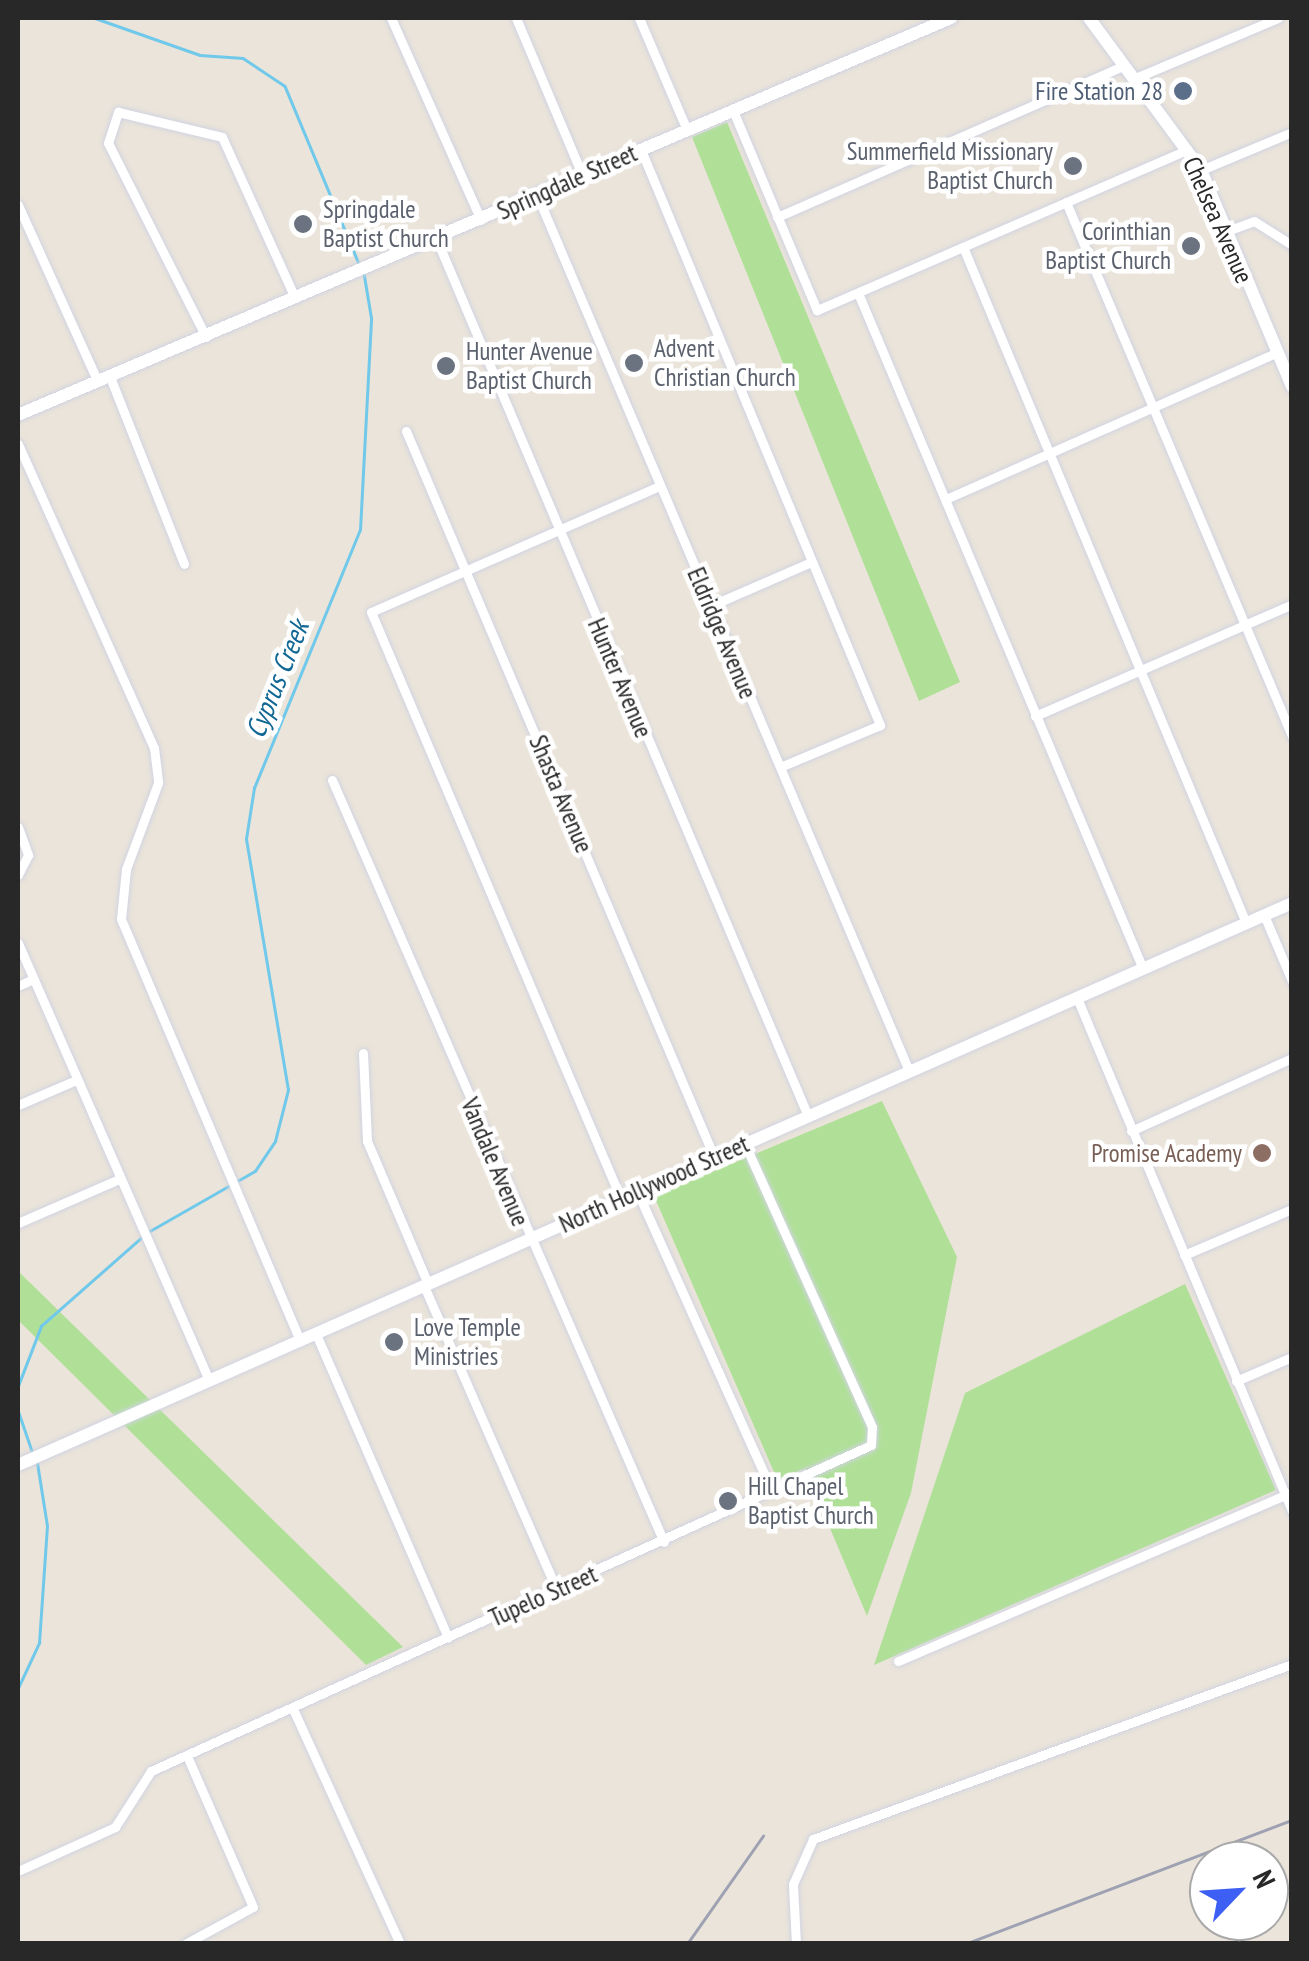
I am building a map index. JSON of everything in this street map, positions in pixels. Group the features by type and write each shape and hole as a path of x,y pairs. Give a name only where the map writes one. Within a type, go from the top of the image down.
{"main road":[{"name":"Springdale Street","path":"18,416 951,18"},
{"name":"Chelsea Avenue","path":"1089,18 1202,170 1292,387"},
{"name":"North Hollywood Street","path":"18,1465 1292,903"}],"street":[{"path":"390,18 481,220"},
{"path":"516,18 582,174"},
{"path":"639,18 687,130"},
{"path":"1132,79 1278,18"},
{"path":"776,217 1122,66"},
{"path":"206,336 108,143 114,115 134,110 222,137 295,298"},
{"path":"734,113 817,310 1187,150"},
{"path":"1202,170 1292,132"},
{"path":"642,150 880,725 780,766"},
{"name":"Eldridge Avenue","path":"537,195 909,1071"},
{"path":"1066,202 1292,736"},
{"path":"18,205 104,380 184,564"},
{"path":"1227,232 1254,221 1292,245"},
{"name":"Hunter Avenue","path":"436,238 808,1116"},
{"path":"963,247 1246,923"},
{"path":"858,293 1143,969"},
{"path":"946,499 1277,352"},
{"name":"Shasta Avenue","path":"406,431 714,1157"},
{"path":"18,444 154,748 158,782 126,870 120,919 300,1341"},
{"path":"620,1199 371,612 660,486"},
{"path":"710,606 811,562"},
{"path":"1034,716 1292,604"},
{"name":"Vandale Avenue","path":"332,780 528,1239 664,1542"},
{"path":"18,827 28,855 18,875"},
{"path":"1264,915 1292,981"},
{"path":"18,943 149,1251 209,1380"},
{"path":"18,986 33,980"},
{"path":"1077,998 1292,1511"},
{"path":"364,1053 368,1141 557,1591"},
{"path":"1132,1131 1292,1058"},
{"path":"18,1106 76,1080"},
{"name":"Tupelo Street","path":"18,1872 115,1828 152,1771 868,1448 868,1418 745,1144"},
{"path":"18,1223 118,1178"},
{"path":"638,1191 772,1490"},
{"path":"1184,1256 1292,1208"},
{"path":"316,1334 448,1637"},
{"path":"1236,1381 1292,1357"},
{"path":"898,1661 1288,1494"},
{"path":"796,1944 793,1884 812,1839 1292,1664"},
{"path":"293,1708 400,1944"},
{"path":"185,1944 248,1916 249,1896 187,1756"}],"green space":[{"path":"727,122 960,682 919,701 692,137"},
{"path":"882,1101 957,1257 911,1493 867,1616 805,1469 777,1479 654,1196"},
{"path":"18,1271 403,1647 366,1665 18,1320"},
{"path":"1185,1284 1276,1490 874,1665 965,1393"}],"waterway":[{"name":"Cyprus Creek","path":"95,18 200,55 243,58 285,86 359,264"},
{"name":"Cyprus Creek","path":"148,1232 255,1171 275,1141 288,1090 246,839 254,788 360,530 371,318 364,276"},
{"name":"Cyprus Creek","path":"18,1386 41,1326 142,1237"},
{"name":"Cyprus Creek","path":"18,1410 32,1451"},
{"name":"Cyprus Creek","path":"18,1688 39,1643 47,1526 37,1463"}],"railway":[{"path":"965,1944 1292,1820"},
{"path":"687,1944 763,1836"}],"place":[{"name":"Fire Station 28","path":"1183,91"},
{"name":"Summerfield Missionary Baptist Church","path":"1073,166"},
{"name":"Springdale Baptist Church","path":"303,224"},
{"name":"Corinthian Baptist Church","path":"1191,246"},
{"name":"Advent Christian Church","path":"634,363"},
{"name":"Hunter Avenue Baptist Church","path":"446,366"},
{"name":"Promise Academy","path":"1262,1153"},
{"name":"Love Temple Ministries","path":"394,1342"},
{"name":"Hill Chapel Baptist Church","path":"728,1501"}]}
